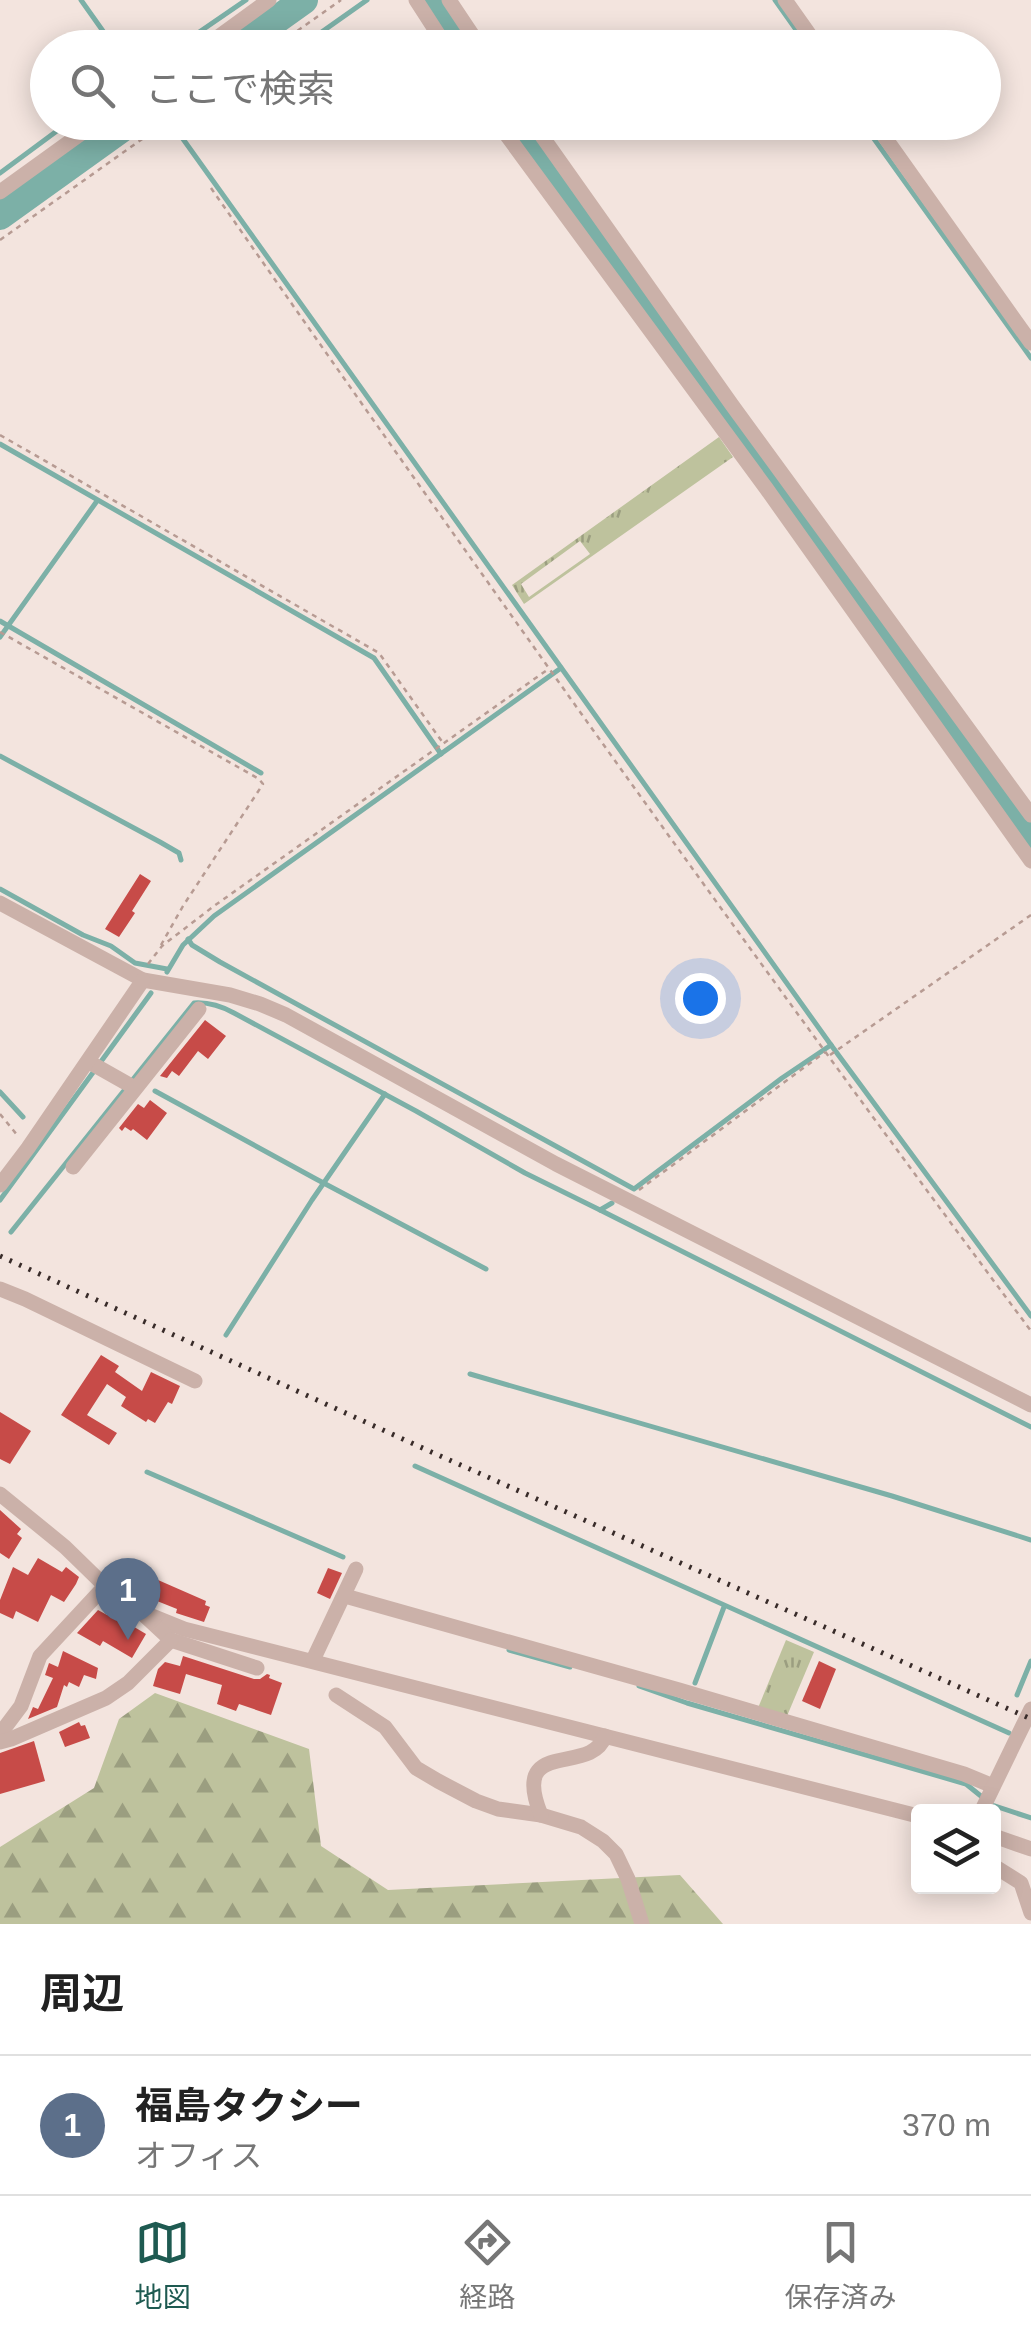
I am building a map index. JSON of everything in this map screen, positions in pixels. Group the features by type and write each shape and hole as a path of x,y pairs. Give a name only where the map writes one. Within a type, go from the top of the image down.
{"street":[{"path":"227,30 269,0"},
{"path":"416,0 435,30"},
{"path":"449,0 469,30"},
{"path":"785,0 806,30"},
{"path":"0,192 72,140"},
{"path":"511,140 766,488 1031,861"},
{"path":"545,140 732,405 1031,814"},
{"path":"887,140 1031,344"},
{"path":"0,903 143,980 230,995 286,1015 556,1164 1031,1404"},
{"path":"0,1185 95,1065 143,980"},
{"path":"73,1167 131,1086 199,1009"},
{"path":"95,1065 131,1086"},
{"path":"0,1289 196,1381"},
{"path":"0,1494 172,1640 257,1668"},
{"path":"312,1660 356,1569"},
{"path":"0,1734 22,1706 40,1656 105,1586"},
{"path":"345,1596 964,1774 987,1799 1031,1709"},
{"path":"142,1612 184,1629 911,1814"},
{"path":"0,1742 106,1698 128,1683 172,1640"},
{"path":"336,1695 386,1727 416,1768 438,1782 498,1808 581,1827 603,1841 616,1854 628,1879 642,1924"},
{"path":"541,1815 532,1786 540,1768 593,1750 605,1736"},
{"path":"1001,1838 1031,1849"},
{"path":"1001,1871 1020,1883 1031,1913"}],"path":[{"path":"298,30 341,0"},
{"path":"0,240 141,140"},
{"path":"210,188 550,670 1031,1330"},
{"path":"0,436 379,653 439,746"},
{"path":"0,632 264,784 183,906 158,951"},
{"path":"148,961 214,906 550,670"},
{"path":"626,1200 827,1052 839,1049 1031,915"},
{"path":"0,1114 28,1148"}],"green space":[{"path":"719,437 733,457 524,604 512,585","holes":["580,541 590,554 529,597 521,584"]},
{"path":"786,1640 814,1652 787,1716 758,1708"},
{"path":"155,1693 309,1749 321,1846 388,1890 680,1875 723,1924 0,1924 0,1847 94,1788 119,1719"}],"building":[{"path":"140,874 151,881 119,937 105,929"},
{"path":"205,1020 226,1036 208,1059 198,1051 179,1076 172,1071 167,1078 160,1076"},
{"path":"150,1100 167,1113 147,1140 133,1129 119,1128 138,1104 144,1108"},
{"path":"101,1355 119,1366 115,1372 142,1391 151,1372 180,1386 172,1404 168,1402 155,1423 148,1419 146,1422 121,1406 126,1397 107,1384 87,1415 117,1433 109,1445 61,1415"},
{"path":"0,1412 31,1431 10,1464 0,1459"},
{"path":"0,1510 21,1529 17,1534 22,1538 9,1559 0,1553"},
{"path":"38,1558 62,1572 66,1567 79,1577 64,1602 51,1595 38,1622 16,1611 13,1619 0,1613 0,1600 13,1567 28,1575"},
{"path":"328,1568 342,1573 330,1599 317,1593"},
{"path":"142,1573 206,1601 205,1605 210,1607 204,1622 176,1613 177,1609 157,1601 158,1597 136,1588"},
{"path":"98,1610 107,1615 109,1612 146,1634 132,1658 103,1641 100,1646 77,1633"},
{"path":"63,1651 98,1668 96,1679 84,1675 79,1687 69,1682 67,1687 64,1685 57,1707 28,1719 33,1707 38,1709 53,1678 45,1675 49,1663 58,1667"},
{"path":"183,1656 254,1679 267,1674 282,1683 271,1715 239,1704 236,1711 217,1704 222,1685 186,1674 180,1694 153,1686 158,1669 165,1662 180,1666"},
{"path":"819,1661 836,1669 820,1709 802,1701"},
{"path":"79,1722 85,1725 90,1738 65,1747 59,1732"},
{"path":"34,1741 45,1781 0,1794 0,1753"}],"waterway":[{"path":"81,0 102,30"},
{"path":"202,30 246,0"},
{"path":"262,30 304,0"},
{"path":"324,30 367,0"},
{"path":"433,0 453,30"},
{"path":"775,0 796,30"},
{"path":"0,173 45,140"},
{"path":"0,216 106,140"},
{"path":"184,140 831,1045 1031,1316"},
{"path":"529,140 1031,839"},
{"path":"875,140 1031,358"},
{"path":"0,444 374,658 441,754"},
{"path":"0,637 97,501"},
{"path":"0,621 261,773"},
{"path":"167,972 183,945 214,916 561,668"},
{"path":"0,756 160,842 179,853 181,860"},
{"path":"0,889 83,935 111,946 135,963 167,969"},
{"path":"188,939 220,962 634,1189 831,1045"},
{"path":"0,1200 151,993"},
{"path":"11,1232 194,1003 234,1013 600,1210 612,1203"},
{"path":"155,1091 486,1269"},
{"path":"0,1092 23,1117"},
{"path":"226,1335 385,1094"},
{"path":"600,1210 1031,1427"},
{"path":"470,1374 1031,1540"},
{"path":"415,1466 1009,1733"},
{"path":"147,1472 343,1557"},
{"path":"695,1683 724,1607"},
{"path":"509,1650 570,1667"},
{"path":"1017,1695 1031,1661"},
{"path":"639,1686 966,1784 992,1805 1031,1818"}],"railway":[{"path":"0,1256 1031,1719"}],"place":[{"name":"福島タクシー","path":"128,1640"}]}
